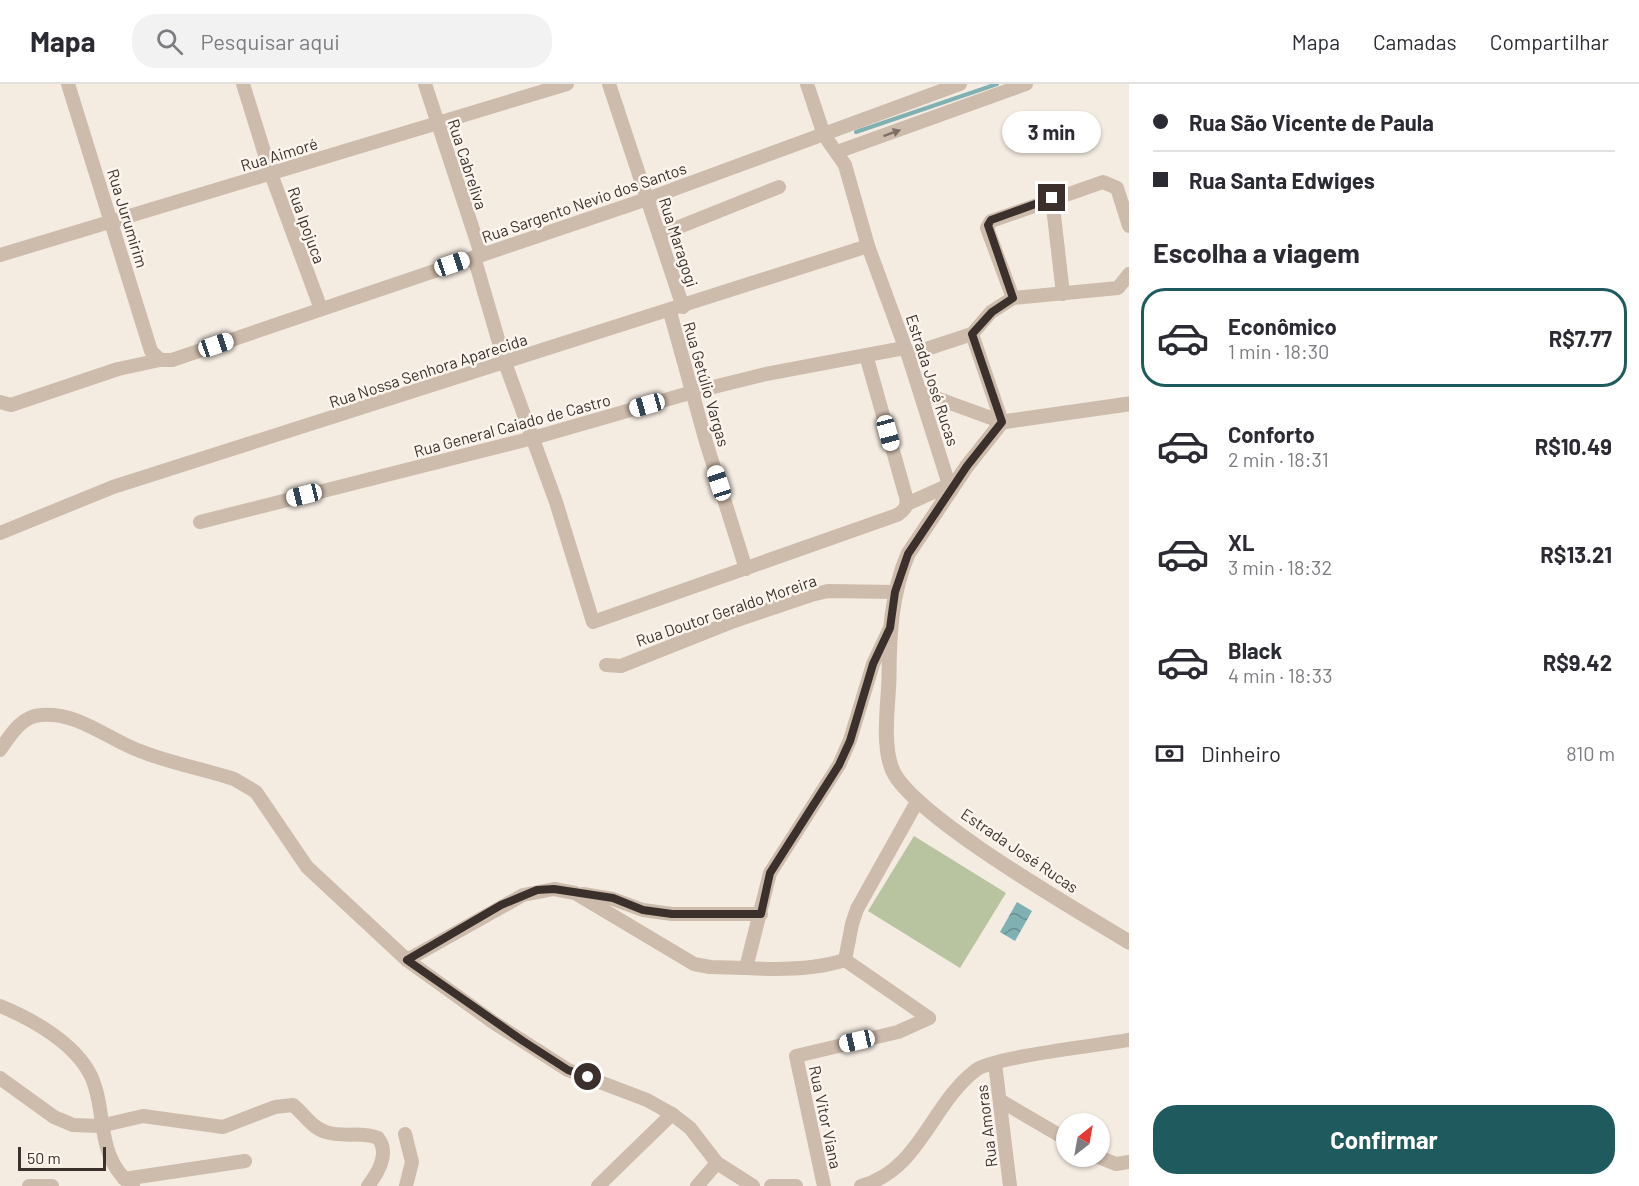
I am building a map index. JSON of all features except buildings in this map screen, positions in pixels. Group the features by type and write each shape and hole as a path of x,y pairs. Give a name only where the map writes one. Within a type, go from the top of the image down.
{"street":[{"name":"Rua Jurumirim","path":"68,84 151,351 160,360"},
{"name":"Rua Ipojuca","path":"243,84 271,174 321,309"},
{"name":"Rua Cabreliva","path":"425,84 477,256 505,363 556,502 593,622 746,569"},
{"name":"Rua Aimoré","path":"0,255 567,84"},
{"name":"Rua Maragogi","path":"609,84 659,235 676,309"},
{"name":"Estrada José Rucas","path":"807,84 824,135 845,165 868,246 906,351 950,488 908,554 895,592 890,628 889,758 898,779 918,800 975,845 1129,942"},
{"name":"Rua Sargento Nevio dos Santos","path":"5,404 118,369 160,360 172,360 647,199 960,84"},
{"path":"837,152 1026,84"},
{"path":"1013,298 988,225 991,220 1103,182 1118,188 1129,226"},
{"path":"659,235 779,187"},
{"path":"1052,198 1063,294"},
{"name":"Rua Nossa Senhora Aparecida","path":"0,533 113,487 868,246"},
{"path":"1002,422 972,334 992,312 1013,298 1118,288 1129,274"},
{"name":"Rua Getúlio Vargas","path":"676,309 693,392 746,569"},
{"name":"Rua General Caiado de Castro","path":"200,522 532,438 693,392 766,374 866,355 906,351 972,334"},
{"path":"866,355 906,500"},
{"path":"920,393 1002,422 1129,404"},
{"path":"746,569 897,515 906,500 950,488 1002,422"},
{"name":"Rua Doutor Geraldo Moreira","path":"606,665 621,666 734,621 811,595 828,591 895,592"},
{"path":"746,968 770,873 839,765 873,664 890,628"},
{"path":"0,750 14,730 25,721 39,715 95,727 137,750 247,785 256,792 307,867 407,960 493,1022 568,1070 647,1100 672,1114 690,1128 717,1164 753,1186"},
{"path":"575,893 694,964 710,967 775,970 830,965 845,960 857,909 918,800"},
{"path":"407,960 523,895 554,889 613,898 643,910 672,914 761,914"},
{"name":"Rua Vitor Viana","path":"824,1186 796,1056 898,1032 929,1018 845,960"},
{"path":"0,1006 40,1027 82,1061 96,1090 100,1126 109,1153 128,1183 245,1161"},
{"path":"861,1186 888,1175 902,1163 968,1077 984,1065 1129,1040"},
{"name":"Rua Amoras","path":"995,1063 1010,1186"},
{"path":"0,1078 64,1123 100,1126 143,1116 223,1127 275,1107 293,1106 310,1122 326,1132 365,1134 378,1138 384,1149 383,1156 378,1171 368,1186"},
{"path":"1000,1101 1056,1133"},
{"path":"598,1186 672,1114"},
{"path":"405,1134 412,1162 406,1186"},
{"path":"1110,1162 1116,1164 1129,1162"},
{"path":"697,1186 717,1164"},
{"path":"771,1186 780,1184 796,1186"},
{"path":"29,1186 52,1186"}],"green space":[{"path":"914,836 1006,893 960,968 868,911"}],"water":[{"path":"1017,902 1032,911 1015,941 1000,932"}],"waterway":[{"path":"856,132 997,84"}],"route":[{"path":"588,1077 568,1070 493,1022 407,960 501,905 537,890 566,890 613,898 643,910 672,914 761,914 770,873 839,765 850,741 873,664 890,628 895,592 908,554 967,466 1002,422 972,334 992,312 1013,298 987,228 988,225 991,220 1052,198"}]}
